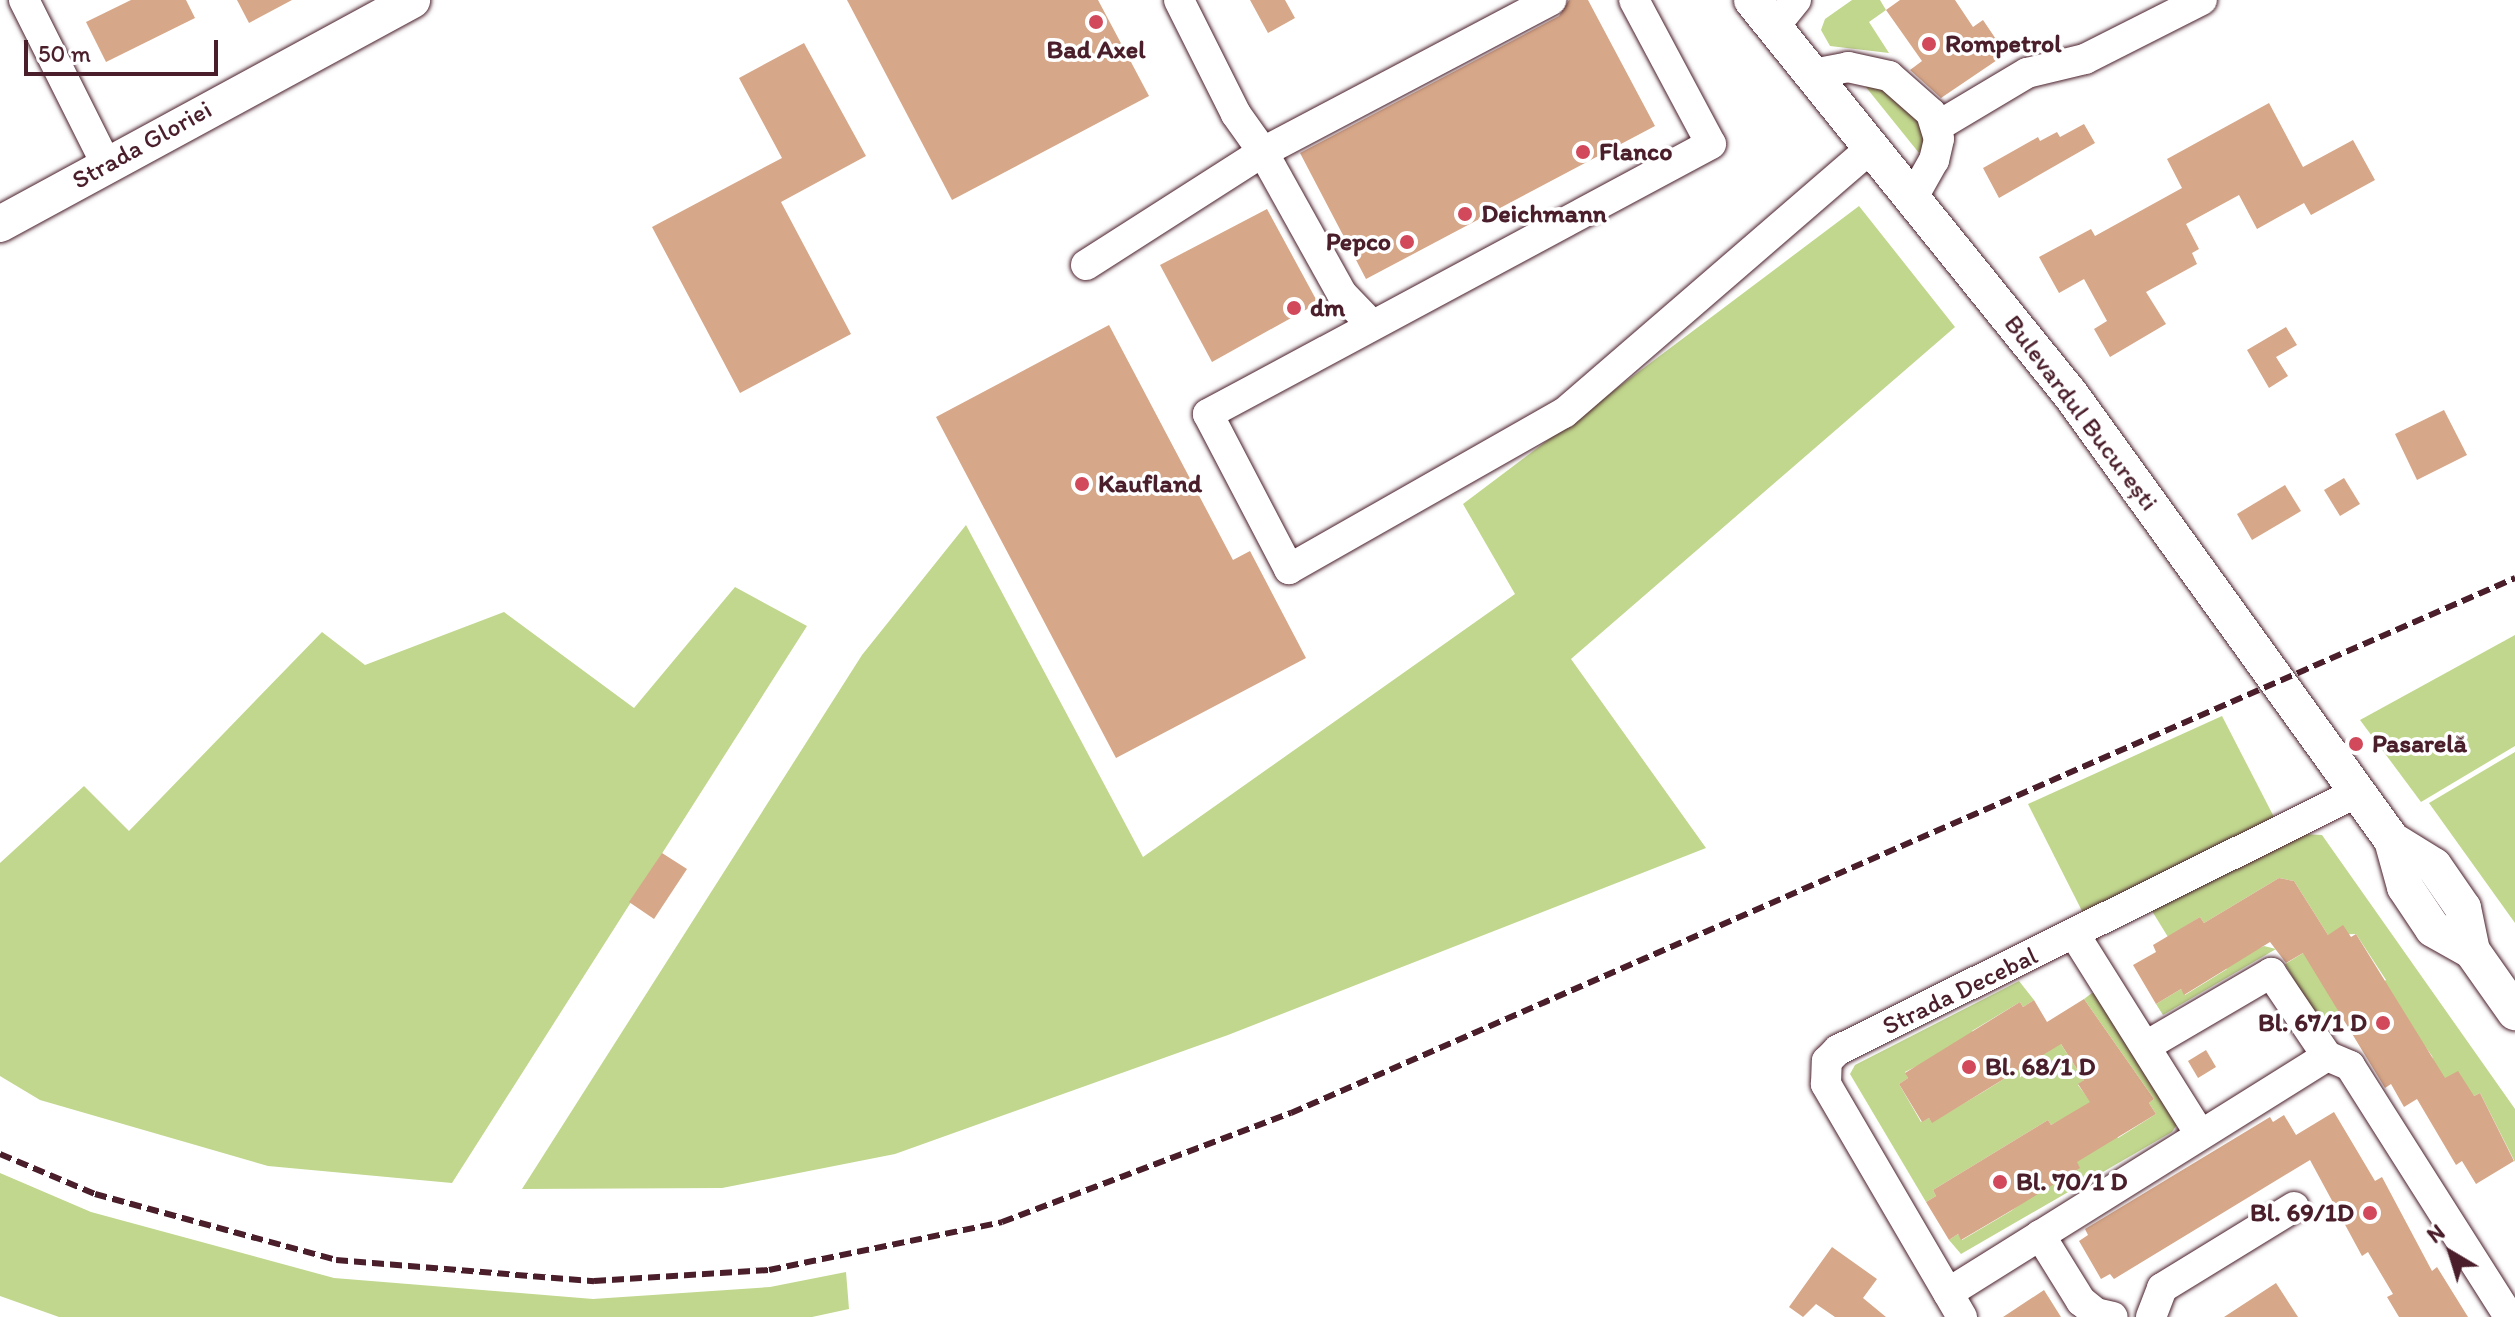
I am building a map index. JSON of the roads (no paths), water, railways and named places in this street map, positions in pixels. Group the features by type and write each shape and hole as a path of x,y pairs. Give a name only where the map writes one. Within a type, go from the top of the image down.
{"main road":[{"name":"Strada Gloriei","path":"0,224 412,0"},
{"name":"Bulevardul București","path":"1774,9 1813,74 2071,395 2392,840 2434,866 2463,908 2472,951 2515,1012"}],"street":[{"path":"24,0 106,164"},
{"path":"1179,0 1236,114 1263,152 1342,294 1371,324"},
{"path":"1086,265 1263,152 1551,0"},
{"path":"1634,0 1711,144 1208,414 1289,569 1564,413 1872,147"},
{"path":"1938,126 2027,73 2085,59 2202,0"},
{"path":"1813,74 1848,67 1889,76 1917,95 1938,126 1934,160 1912,199"},
{"name":"Strada Decebal","path":"1955,1305 1826,1084 1827,1061 1838,1050 2358,792"},
{"path":"2075,935 2200,1134"},
{"path":"2146,1046 2271,973 2327,1056 2350,1066 2509,1317"},
{"path":"1955,1305 2040,1235 2327,1056"},
{"path":"2151,1317 2162,1288 2294,1207"},
{"path":"2040,1235 2081,1301 2096,1313 2113,1317"}],"railway":[{"path":"0,1154 95,1194 336,1260 594,1281 769,1270 1002,1222 1291,1113 2515,578"}],"place":[{"name":"Bad Axel","path":"1096,22"},
{"name":"Rompetrol","path":"1929,44"},
{"name":"Flanco","path":"1583,152"},
{"name":"Deichmann","path":"1465,214"},
{"name":"Pepco","path":"1407,242"},
{"name":"dm","path":"1294,308"},
{"name":"Kaufland","path":"1082,484"},
{"name":"Pasarelă","path":"2356,744"},
{"name":"Bl. 67/1 D","path":"2383,1023"},
{"name":"Bl. 68/1 D","path":"1969,1067"},
{"name":"Bl. 70/1 D","path":"2000,1182"},
{"name":"Bl. 69/1D","path":"2370,1213"}]}
